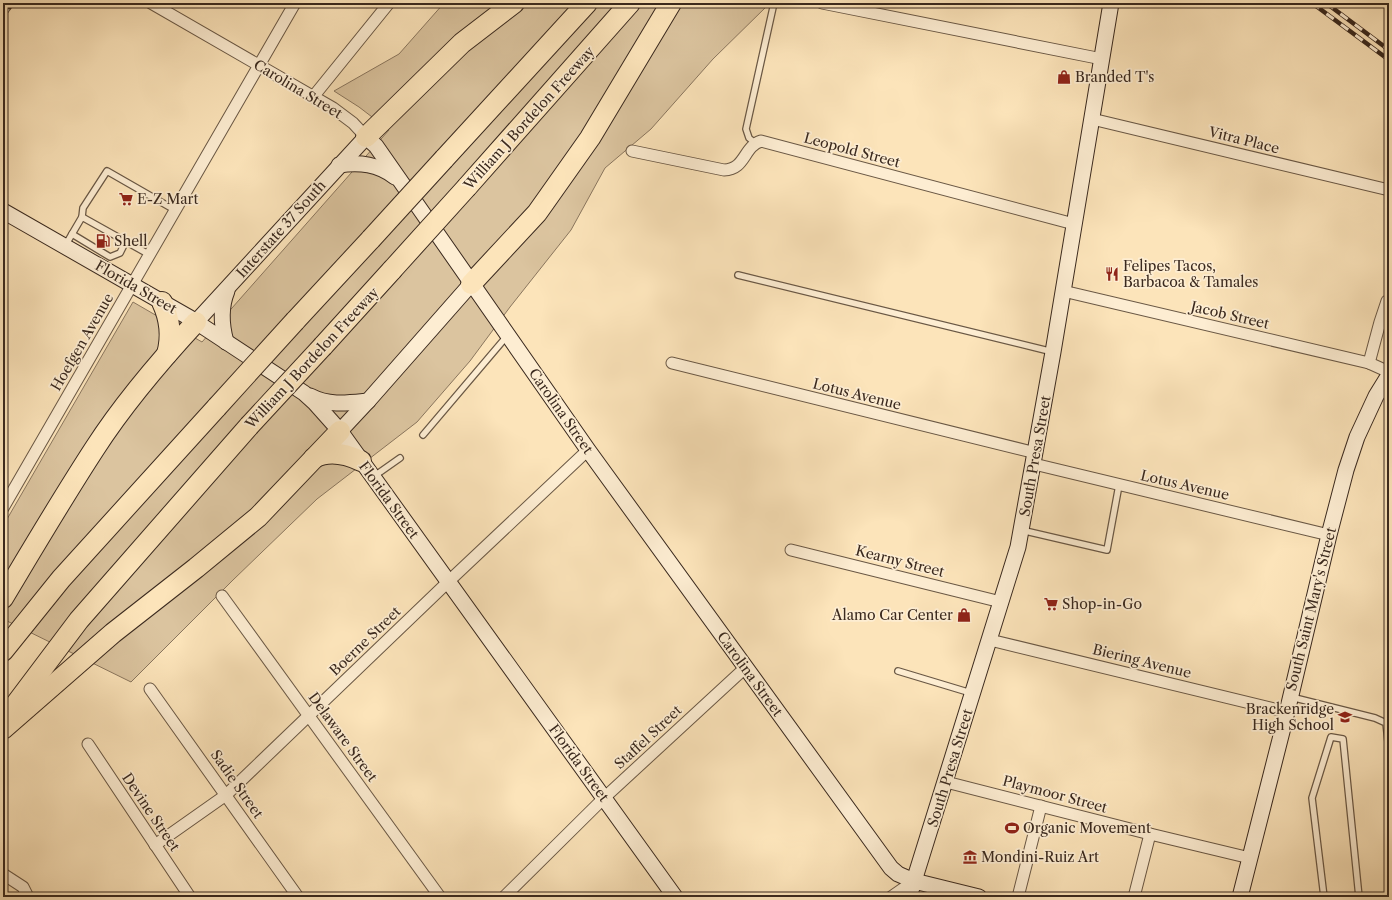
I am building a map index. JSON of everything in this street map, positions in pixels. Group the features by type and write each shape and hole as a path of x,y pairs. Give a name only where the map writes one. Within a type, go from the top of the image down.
{"highway":[{"path":"366,137 462,43 514,3"},
{"path":"3,651 60,579 586,3"},
{"name":"William J Bordelon Freeway","path":"3,721 79,620 249,426 467,187 630,3"},
{"path":"471,284 536,213 590,138 671,3"},
{"path":"162,302 170,327 167,354"},
{"path":"3,598 96,447 122,410 167,354 196,322"},
{"path":"3,729 113,633 258,518 340,431"},
{"path":"314,458 319,455 334,453 352,456 361,461"}],"main road":[{"name":"South Presa Street","path":"909,897 1018,547 1035,459 1111,3"},
{"name":"Interstate 37 South","path":"196,322 366,137"},
{"name":"Carolina Street","path":"366,137 376,146 588,450 891,868 898,874 914,881 979,897"},
{"path":"339,165 357,163 366,164 383,169 398,178"},
{"name":"Florida Street","path":"4,213 68,240 132,285 196,322 304,393 315,403 340,431 675,897"},
{"path":"340,431 471,284"},
{"path":"226,342 222,321 222,311 228,288"},
{"name":"South Saint Mary's Street","path":"1240,897 1346,470 1357,437 1376,396 1389,374"},
{"path":"304,393 319,400 335,403 368,401"}],"street":[{"name":"Carolina Street","path":"151,3 343,114 366,137"},
{"name":"Hoefgen Avenue","path":"3,508 295,3"},
{"path":"313,97 389,3"},
{"path":"822,3 1102,59"},
{"name":"Vitra Place","path":"1092,119 1389,190"},
{"name":"Leopold Street","path":"755,143 761,141 1074,224"},
{"path":"632,151 730,170 739,165 755,143"},
{"name":"Jacob Street","path":"1063,290 1369,363 1389,374"},
{"path":"1369,363 1388,300"},
{"name":"Lotus Avenue","path":"672,363 1035,459 1118,485 1329,535"},
{"name":"Boerne Street","path":"155,845 226,795 588,450"},
{"name":"Kearny Street","path":"791,550 1001,602"},
{"name":"Delaware Street","path":"222,596 440,897"},
{"name":"Biering Avenue","path":"990,640 1287,712"},
{"name":"Staffel Street","path":"504,897 604,798 745,668"},
{"name":"Sadie Street","path":"150,689 298,897"},
{"name":"Devine Street","path":"88,744 190,897"},
{"name":"Playmoor Street","path":"946,782 1250,858"},
{"path":"1018,897 1041,806"},
{"path":"1134,897 1150,834"},
{"path":"3,874 23,886 28,897"},
{"path":"891,897 914,881"}],"lane":[{"path":"755,143 749,138 746,129 774,3"},
{"path":"126,242 120,253 110,257 68,240 82,217 83,208 107,171 175,210"},
{"path":"82,217 150,255"},
{"path":"738,275 1053,352"},
{"path":"423,435 508,336"},
{"path":"372,477 400,458"},
{"path":"1021,530 1107,550 1118,485"},
{"path":"898,671 973,694"},
{"path":"1291,696 1375,718 1386,723 1389,751"},
{"path":"1324,897 1312,798 1331,738 1343,739 1359,897"}],"shaded area":[{"path":"444,3 767,3 766,7 713,59 651,129 605,168 571,230 510,307 470,361 417,422 317,499 131,682 3,619 3,526 133,302 202,342 389,130 359,107 334,91 399,54"}],"railway":[{"path":"3,16 13,3"},
{"path":"1312,3 1389,60"},
{"path":"1326,3 1389,50"}],"place":[{"name":"Branded T's","path":"1064,77"},
{"name":"E-Z Mart","path":"126,199"},
{"name":"Shell","path":"103,241"},
{"name":"Felipes Tacos, Barbacoa & Tamales","path":"1112,274"},
{"name":"Shop-in-Go","path":"1051,604"},
{"name":"Alamo Car Center","path":"964,615"},
{"name":"Brackenridge High School","path":"1345,717"},
{"name":"Organic Movement","path":"1012,828"},
{"name":"Mondini-Ruiz Art","path":"970,857"}]}
